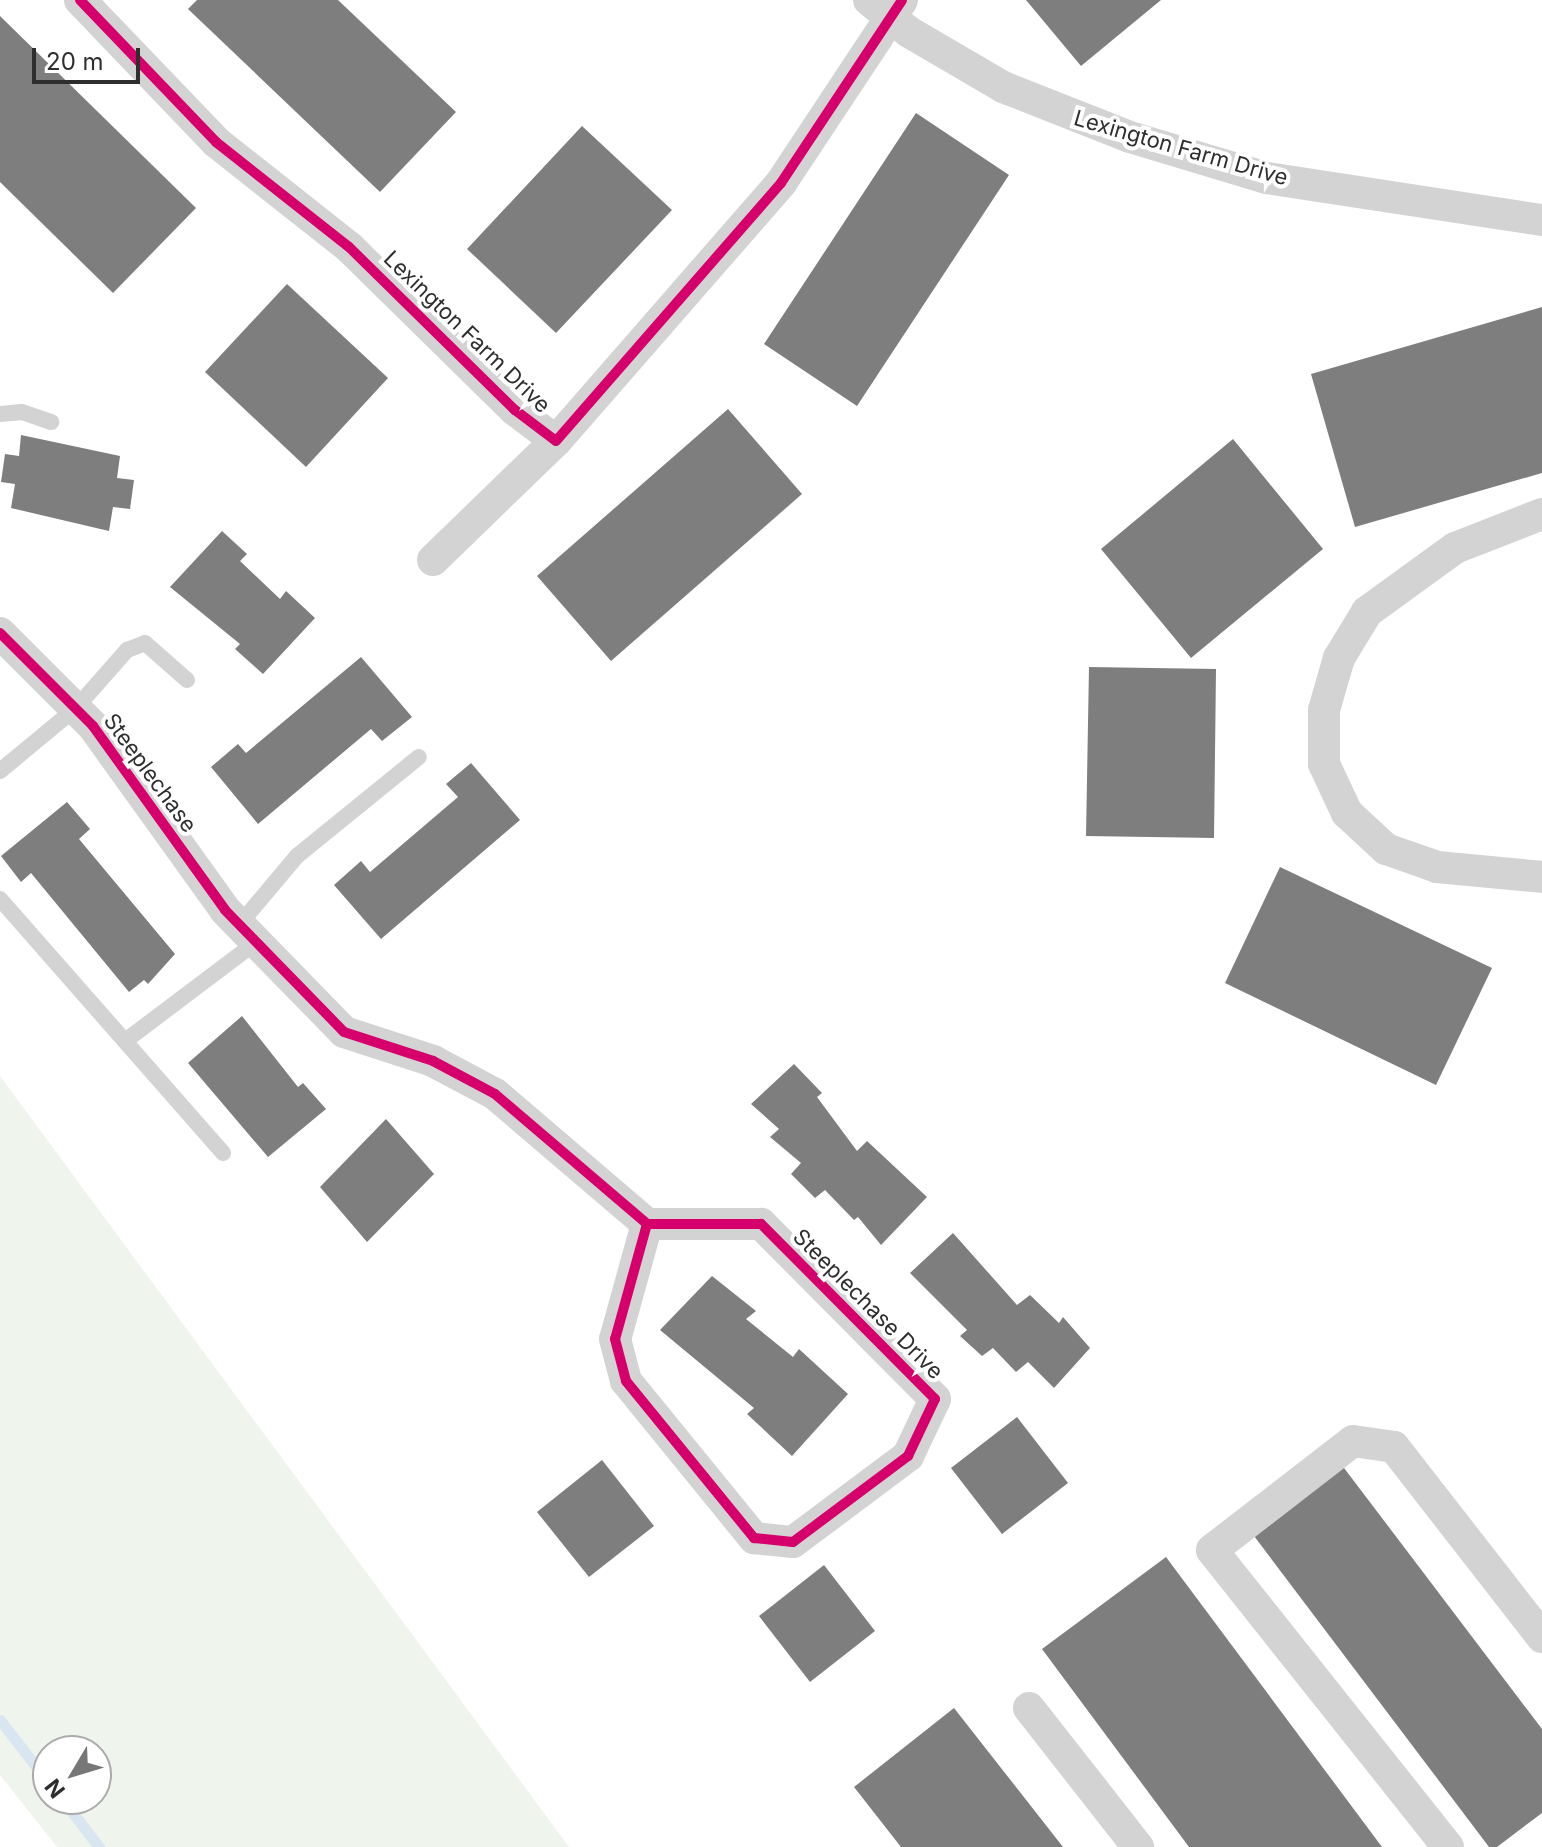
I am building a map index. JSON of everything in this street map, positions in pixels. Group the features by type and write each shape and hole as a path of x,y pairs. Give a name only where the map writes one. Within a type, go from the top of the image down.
{"street":[{"name":"Lexington Farm Drive","path":"80,0 216,142 349,247 515,410 556,441 781,183 887,6 1003,87 1130,137 1267,178 1542,220"},
{"path":"433,560 556,441"},
{"path":"1542,514 1455,548 1367,612 1339,658 1324,710 1324,764 1347,813 1386,849 1437,867 1542,877"},
{"name":"Steeplechase","path":"0,633 75,709 240,926"},
{"path":"240,926 344,1032 433,1061 495,1094 647,1224"},
{"name":"Steeplechase Drive","path":"647,1224 761,1224 935,1399 908,1456 793,1542 754,1538 626,1381 615,1339 647,1224"},
{"path":"1448,1847 1212,1550 1353,1441 1394,1447 1542,1637"},
{"path":"1029,1708 1138,1847"}],"lane":[{"path":"0,414 22,412 51,422"},
{"path":"0,771 75,709 127,650 145,643 187,680"},
{"path":"125,1041 240,926 297,856 419,757"},
{"path":"0,899 223,1153"}],"shaded area":[{"path":"0,1076 569,1847 57,1847 0,1775"}],"building":[{"path":"197,0 338,0 456,112 380,192 188,9"},
{"path":"1026,0 1161,0 1081,66"},
{"path":"0,16 196,208 113,293 0,182"},
{"path":"916,113 1009,175 857,406 764,344"},
{"path":"582,126 672,210 556,333 467,249"},
{"path":"287,284 388,378 306,467 205,372"},
{"path":"1542,307 1542,473 1355,527 1311,374"},
{"path":"728,409 802,494 611,661 537,576"},
{"path":"21,435 120,456 117,478 134,480 130,509 113,507 109,531 11,508 15,484 1,482 5,454 19,456"},
{"path":"1233,439 1323,549 1191,658 1101,549"},
{"path":"222,531 247,554 240,561 280,599 286,591 315,618 263,674 235,649 240,644 170,587"},
{"path":"361,657 412,717 382,741 371,729 258,824 211,767 238,744 246,753"},
{"path":"1089,667 1216,669 1214,838 1086,836"},
{"path":"471,763 520,820 381,939 334,885 361,861 370,872 458,797 446,784"},
{"path":"67,802 90,829 79,839 175,954 148,984 144,980 129,992 31,873 21,882 1,856"},
{"path":"1280,867 1492,968 1436,1085 1225,983"},
{"path":"242,1016 298,1087 303,1083 326,1109 268,1157 188,1063"},
{"path":"794,1064 822,1093 817,1097 857,1151 867,1141 927,1197 881,1245 858,1217 854,1220 825,1190 815,1198 791,1174 801,1163 770,1137 779,1129 751,1104"},
{"path":"386,1119 434,1174 367,1242 320,1187"},
{"path":"953,1233 1017,1305 1030,1295 1059,1323 1063,1317 1090,1348 1054,1388 1028,1362 1016,1372 993,1348 982,1356 960,1336 967,1330 910,1273"},
{"path":"712,1276 756,1311 746,1319 793,1357 799,1349 848,1394 792,1456 747,1414 754,1408 660,1330"},
{"path":"1017,1417 1068,1483 1002,1534 951,1468"},
{"path":"602,1460 654,1526 589,1577 537,1512"},
{"path":"1341,1464 1542,1729 1542,1813 1497,1847 1489,1847 1251,1532"},
{"path":"1166,1557 1382,1847 1189,1847 1042,1649"},
{"path":"824,1565 875,1631 810,1682 759,1616"},
{"path":"954,1708 1063,1847 901,1847 854,1787"}],"waterway":[{"path":"0,1720 32,1761"},
{"path":"74,1815 99,1847"}],"cycle path":[{"path":"80,0 216,142 349,247 515,410 556,441 781,183 902,0"},
{"path":"0,633 93,726 225,910 344,1032 433,1061 495,1094 647,1224 615,1339 626,1381 754,1538 793,1542 908,1456 935,1399 761,1224 647,1224"}]}
